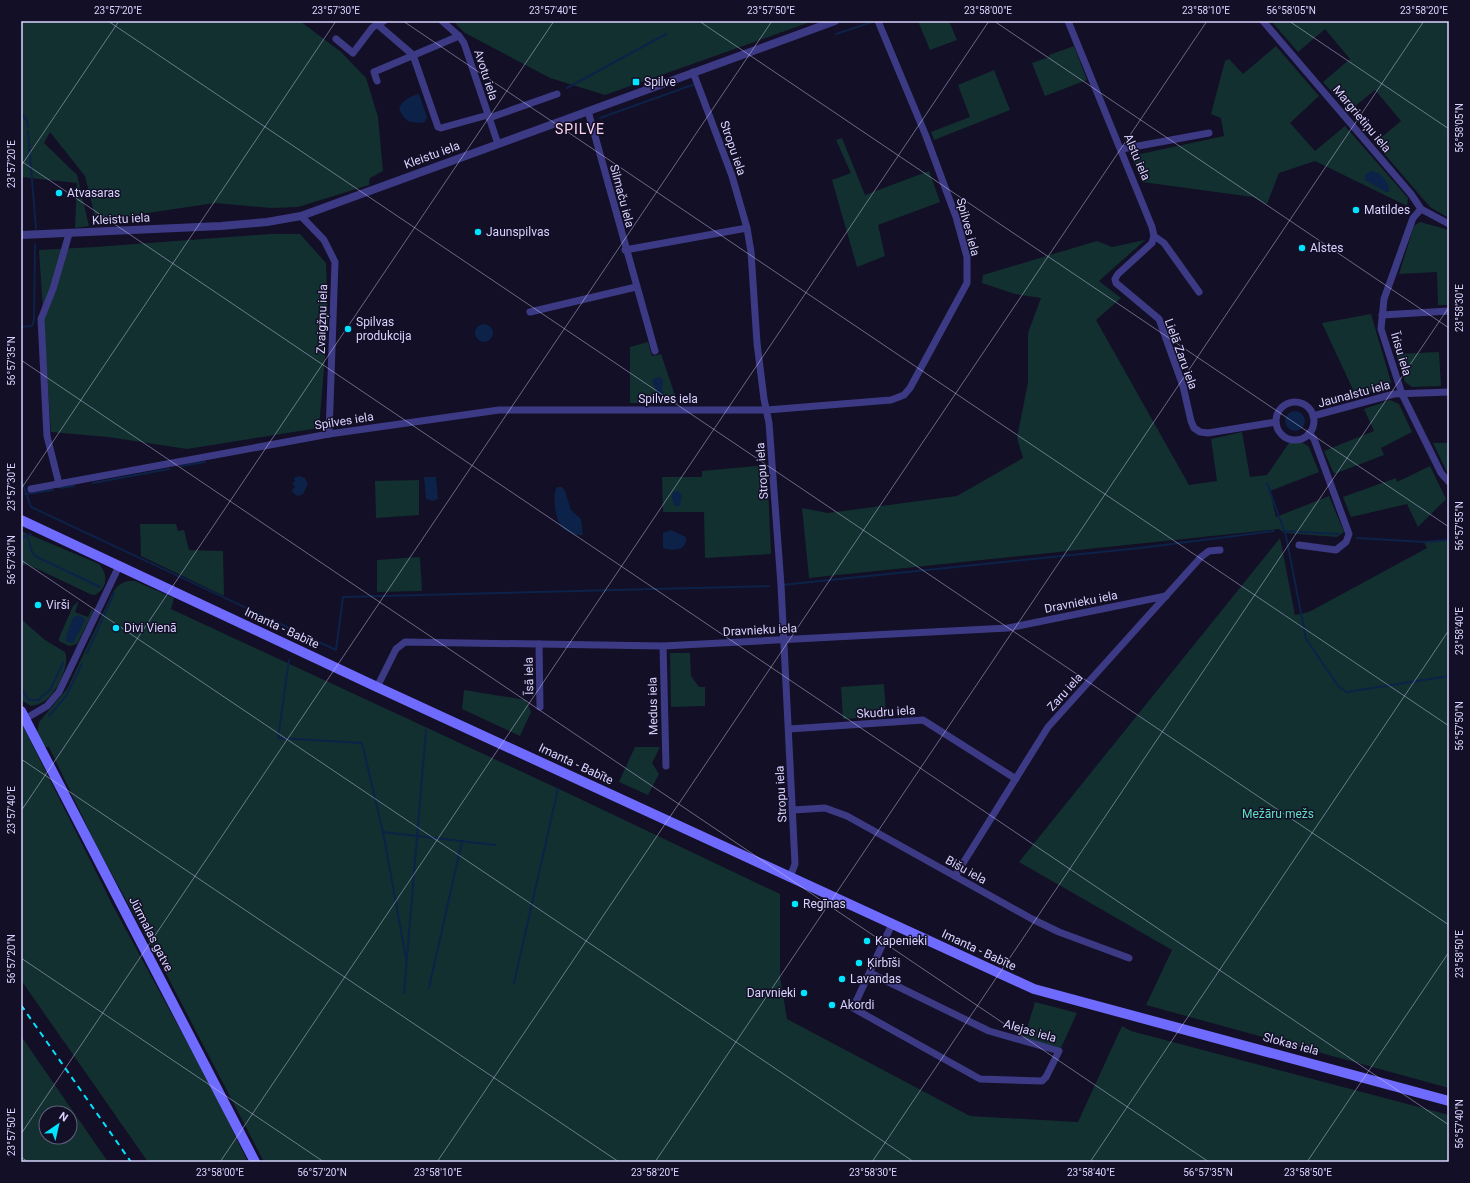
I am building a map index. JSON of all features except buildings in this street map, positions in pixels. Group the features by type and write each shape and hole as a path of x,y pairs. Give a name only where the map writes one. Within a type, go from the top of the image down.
{"main road":[{"name":"Imanta - Babīte","path":"21,520 377,687 1034,989 1126,1014"},
{"name":"Jūrmalas gatve","path":"23,715 255,1162"},
{"name":"Slokas iela","path":"1126,1014 1449,1101"}],"street":[{"path":"336,39 353,53 372,28 384,21"},
{"name":"Avotu iela","path":"442,21 459,36 464,43 498,144"},
{"name":"Kleistu iela","path":"21,235 221,226 267,222 301,216 835,21"},
{"name":"Spilves iela","path":"31,489 329,434 499,410 767,410 891,400 904,395 914,381 968,283 967,257 956,217 926,136 878,21"},
{"name":"Alstu iela","path":"1068,21 1122,150 1152,227 1154,236"},
{"name":"Margrietiņu iela","path":"1263,21 1411,194 1421,209 1449,224"},
{"path":"377,24 413,55 438,127 441,128 488,116 557,94"},
{"path":"377,81 374,72 459,36"},
{"name":"Stropu iela","path":"693,72 732,176 747,228 751,252 757,343 767,410 781,581 795,864 790,877"},
{"name":"Silmaču iela","path":"588,111 625,250 655,352"},
{"path":"1122,150 1210,133"},
{"name":"Īrisu iela","path":"1421,209 1413,218 1384,299 1382,329 1402,394 1447,481"},
{"name":"Zvaigžņu iela","path":"301,216 324,240 335,262 329,434"},
{"path":"625,250 747,228"},
{"path":"59,484 47,436 41,319 53,289 69,234"},
{"path":"1154,236 1164,243 1199,292"},
{"name":"Lielā Zaru iela","path":"1154,236 1152,243 1118,274 1116,283 1158,319 1183,386 1191,422 1194,428 1200,432 1208,434 1276,422"},
{"path":"530,312 636,287"},
{"path":"1382,315 1449,311"},
{"name":"Jaunalstu iela","path":"1313,416 1394,394 1449,392"},
{"path":"1292,402 1301,403 1309,408 1313,416 1313,425 1309,433 1302,438 1289,438 1279,431 1276,422 1277,413 1283,406 1292,402"},
{"path":"1299,545 1336,550 1346,542 1349,534 1314,438 1309,433"},
{"name":"Zaru iela","path":"955,876 1048,727 1201,557 1209,552 1220,550"},
{"path":"23,715 47,706 59,692 119,566"},
{"name":"Dravnieku iela","path":"377,687 396,649 404,642 663,646 1008,628 1166,596"},
{"name":"Īsā iela","path":"539,644 540,707"},
{"name":"Medus iela","path":"663,646 666,766"},
{"name":"Skudru iela","path":"789,728 923,720 1016,779"},
{"name":"Bišu iela","path":"792,810 825,808 847,816 1059,932 1129,958"},
{"path":"870,973 892,924"},
{"name":"Alejas iela","path":"870,973 989,1031 1059,1051 1046,1077 1042,1081 980,1079 853,1008 870,973"}],"green space":[{"path":"21,21 300,21 341,52 366,78 378,117 383,171 370,178 369,185 298,207 271,208 215,203 141,214 97,225 85,176 50,132 44,143 77,175 89,226 75,228 77,183 21,177"},
{"path":"453,21 813,21 605,95 550,78 465,33"},
{"path":"918,21 949,21 957,40 930,50"},
{"path":"1275,21 1449,21 1449,218 1430,207 1375,143 1401,121 1375,90 1349,111 1323,82 1350,59 1325,29 1298,52 1273,23"},
{"path":"1074,46 1087,80 1045,96 1032,63"},
{"path":"1276,46 1319,96 1290,123 1315,151 1345,126 1408,198 1407,206 1315,161 1279,173 1267,204 1253,197 1142,182 1131,156 1224,136 1221,118 1211,114 1225,61 1229,59 1243,74"},
{"path":"994,70 1010,110 934,140 931,132 970,117 958,85"},
{"path":"842,138 865,195 929,171 940,202 878,225 885,256 857,267 832,180 851,173 836,140"},
{"path":"1420,222 1449,230 1449,305 1438,305 1437,272 1399,274 1414,226"},
{"path":"270,234 300,234 326,263 328,322 319,428 187,449 108,437 51,432 39,250"},
{"path":"1145,240 1099,281 1121,298 1096,320 1189,485 1217,481 1211,439 1242,432 1250,477 1267,475 1289,443 1302,442 1309,447 1319,472 1270,491 1276,517 1329,496 1344,532 1337,537 1284,533 1279,529 809,578 802,508 828,513 957,496 1023,458 1017,438 1028,382 1028,333 1041,298 1015,294 982,283 983,275 1097,241 1112,247"},
{"path":"1371,314 1391,382 1388,388 1356,396 1322,323"},
{"path":"648,342 652,356 661,354 678,404 630,403 630,347"},
{"path":"1439,352 1441,386 1412,387 1405,382 1396,354"},
{"path":"1390,400 1399,404 1412,432 1381,448 1384,455 1334,474 1324,451 1374,431 1364,409"},
{"path":"1433,443 1449,443 1449,475 1448,474"},
{"path":"767,465 771,554 705,558 704,512 663,512 662,477 702,477 702,471"},
{"path":"1430,466 1446,499 1418,527 1407,504 1351,517 1343,497 1396,478 1397,482"},
{"path":"419,480 419,515 376,518 375,481"},
{"path":"140,524 176,524 178,531 184,530 189,550 223,551 224,596 141,556"},
{"path":"21,531 99,564 105,576 102,589 95,595 90,594 27,564 21,566"},
{"name":"Mežāru mežs","path":"1280,538 1295,615 1309,612 1427,548 1424,542 1449,540 1449,1088 1146,1005 1172,950 1019,862"},
{"path":"420,557 422,591 377,592 377,560"},
{"path":"128,581 135,581 174,598 171,609 574,796 780,894 780,977 787,1019 970,1116 1078,1122 1122,1026 1131,1031 1449,1115 1449,1162 264,1162 159,960 97,847 49,747 44,747 37,734 39,722 67,689 113,593 116,588"},
{"path":"79,601 75,612 88,617 92,608 93,612 77,644 69,646 59,641 59,638 73,606"},
{"path":"21,619 45,640 65,652 66,658 64,672 57,687 48,699 31,706 21,700"},
{"path":"670,653 690,653 691,676 699,687 705,687 705,706 671,707"},
{"path":"884,684 886,716 843,719 841,687"},
{"path":"464,690 526,700 531,712 520,736 462,709"},
{"path":"21,722 112,904 213,1090 248,1162 148,1162 21,980"},
{"path":"635,747 660,747 652,763 659,774 648,795 619,782"},
{"path":"1035,1002 1077,1013 1061,1048 1024,1038"},
{"path":"21,1036 69,1105 38,1105 38,1145 78,1145 78,1119 108,1162 21,1162"}],"water":[{"path":"419,94 427,117 424,123 408,121 399,109 402,103 407,99"},
{"path":"1371,171 1381,175 1384,178 1388,185 1389,192 1386,192 1365,180 1365,175"},
{"path":"480,324 488,324 493,329 491,340 488,342 480,342 475,337 475,329"},
{"path":"659,377 663,380 662,390 664,393 661,396 658,394 652,382 654,378"},
{"path":"1295,411 1302,414 1305,421 1302,428 1295,431 1288,428 1285,421 1288,414"},
{"path":"299,476 305,478 308,484 303,494 298,496 293,493 292,489 295,488 292,482 295,482 294,478"},
{"path":"424,477 436,477 438,499 433,501 426,499"},
{"path":"557,487 562,487 565,491 571,510 581,519 583,535 570,533 562,527 559,522 554,500"},
{"path":"678,491 682,494 680,506 674,506 672,496 673,492"},
{"path":"671,530 686,537 686,542 679,549 671,550 663,548 663,533"},
{"path":"78,615 84,618 85,621 73,643 66,641 66,636 73,618"}],"waterway":[{"path":"836,34 872,22"},
{"path":"567,88 666,34"},
{"path":"600,118 695,84"},
{"path":"21,114 27,120 28,127"},
{"path":"28,131 36,229"},
{"path":"21,327 32,326 34,320 35,244"},
{"path":"181,466 205,462"},
{"path":"93,483 169,469"},
{"path":"21,479 31,507 336,650 343,597 769,586"},
{"path":"1267,483 1286,536 1306,639 1339,687 1347,692 1449,676"},
{"path":"61,488 74,486"},
{"path":"25,494 53,490"},
{"path":"782,585 1140,548 1274,531"},
{"path":"1283,531 1338,534"},
{"path":"21,538 31,534"},
{"path":"27,535 32,552 35,556 100,587"},
{"path":"1357,538 1424,542 1449,540"},
{"path":"87,653 114,593"},
{"path":"289,660 278,738 362,743 383,832 406,958"},
{"path":"21,688 29,700 38,700 50,690 63,663"},
{"path":"49,716 66,696 82,664"},
{"path":"404,993 426,730"},
{"path":"514,983 558,789"},
{"path":"383,832 495,845"},
{"path":"429,988 462,841"}],"railway":[{"path":"21,1005 131,1162"}],"place":[{"name":"Spilve","path":"636,82"},
{"name":"Atvasaras","path":"59,193"},
{"name":"Matildes","path":"1356,210"},
{"name":"Jaunspilvas","path":"478,232"},
{"name":"Alstes","path":"1302,248"},
{"name":"Spilvas produkcija","path":"348,329"},
{"name":"Virši","path":"38,605"},
{"name":"Divi Vienā","path":"116,628"},
{"name":"Regīnas","path":"795,904"},
{"name":"Kapenieki","path":"867,941"},
{"name":"Ķirbīši","path":"859,963"},
{"name":"Lavandas","path":"842,979"},
{"name":"Darvnieki","path":"804,993"},
{"name":"Akordi","path":"832,1005"}],"district":[{"name":"SPILVE","path":"580,129"}]}
